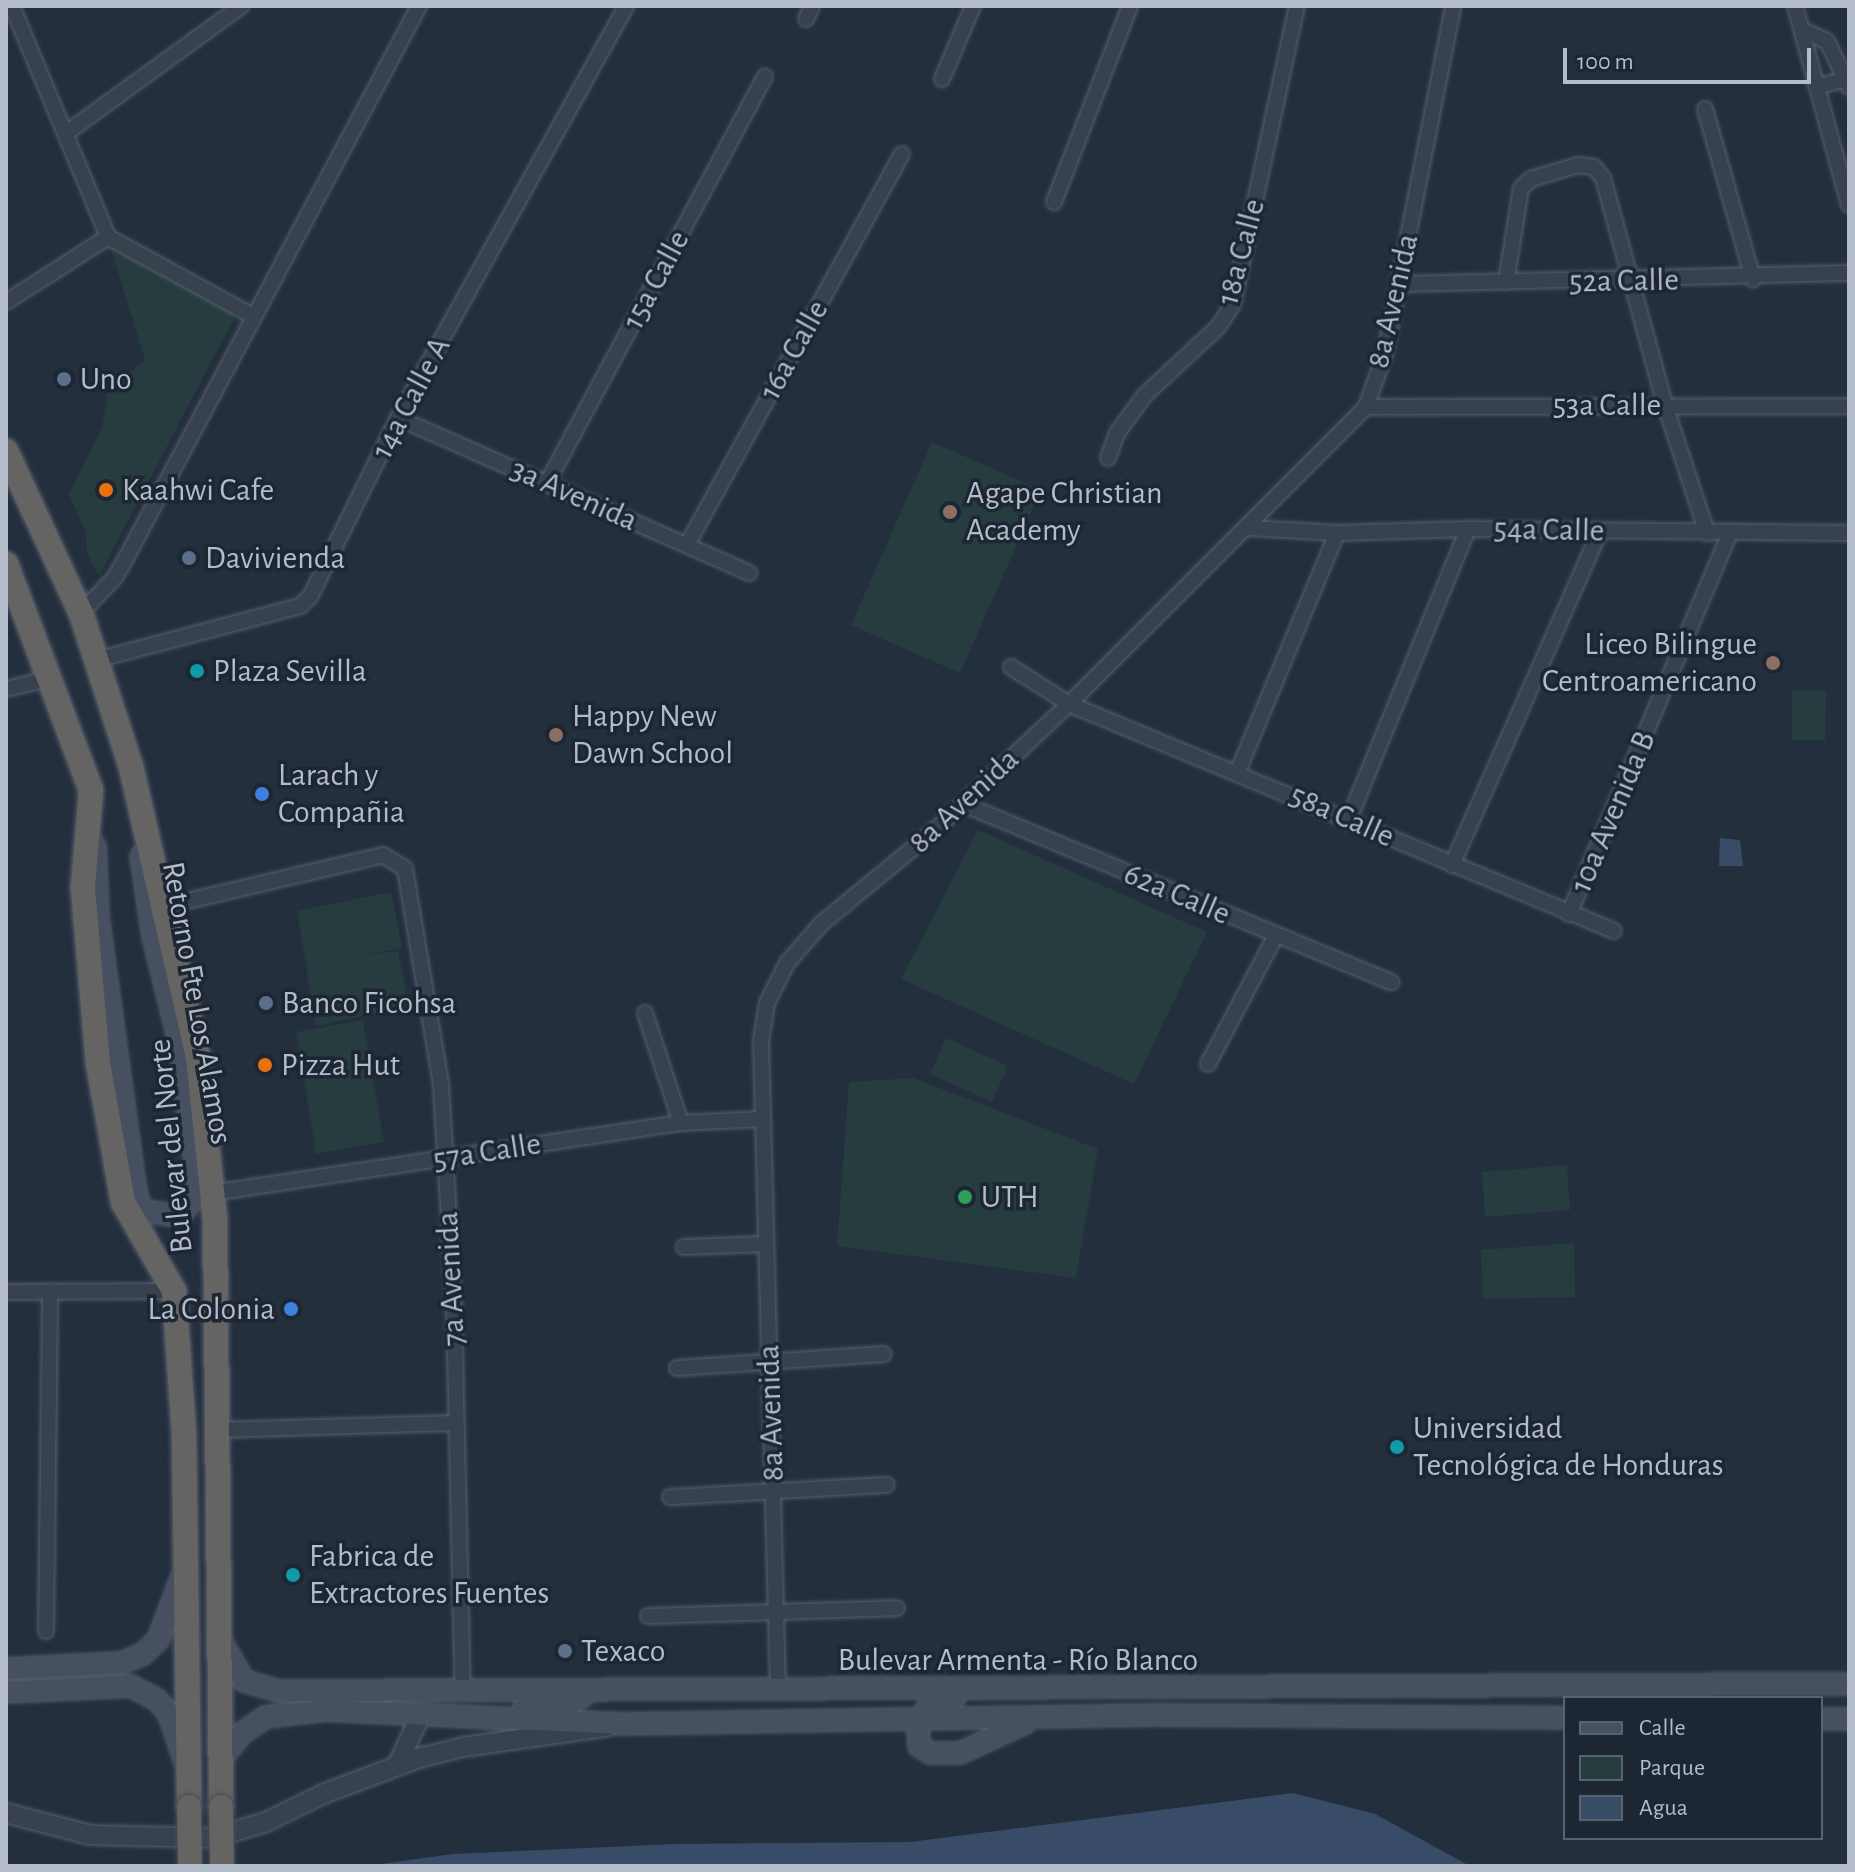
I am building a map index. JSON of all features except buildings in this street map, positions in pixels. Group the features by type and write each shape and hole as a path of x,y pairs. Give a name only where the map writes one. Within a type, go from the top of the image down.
{"highway":[{"name":"Bulevar del Norte","path":"6,451 81,613 131,767 166,906 198,1058 212,1193 222,1866"},
{"name":"Bulevar del Norte","path":"6,564 91,790 83,888 98,1063 123,1202 174,1291 184,1435 183,1574 190,1866"}],"main road":[{"name":"Retorno Fte Los Alamos","path":"91,790 98,917 135,1186 140,1210 172,1215 183,1212 194,1197 196,1169 180,1045 153,936 131,767"},
{"path":"6,1669 121,1663 143,1654 158,1640 183,1574"},
{"path":"219,1633 234,1670 264,1689 265,1717 241,1734 221,1759"},
{"name":"Bulevar Armenta - Río Blanco","path":"264,1689 463,1693 778,1690 1761,1692 1849,1684"},
{"path":"6,1692 131,1686 157,1700 169,1714 188,1770"},
{"path":"1032,1719 944,1757 919,1746 918,1722 932,1701 1110,1700 1138,1690"},
{"path":"421,1714 429,1708 564,1708 589,1692"},
{"name":"Bulevar Armenta - Río Blanco","path":"265,1717 326,1710 622,1724 918,1722 1156,1715 1563,1718"},
{"path":"1823,1719 1849,1719"}],"street":[{"path":"12,6 108,237 251,315"},
{"path":"65,134 241,6"},
{"path":"81,613 121,567 251,315 419,6"},
{"name":"14a Calle A","path":"96,660 300,606 310,597 398,418 626,6"},
{"path":"942,79 973,6"},
{"path":"1054,202 1130,6"},
{"name":"18a Calle","path":"1108,458 1117,433 1145,395 1219,326 1233,304 1297,6"},
{"name":"8a Avenida","path":"778,1690 761,1041 767,1003 787,963 822,923 963,804 1069,704 1249,528 1366,407 1385,354 1453,6"},
{"path":"1795,6 1849,205"},
{"path":"1802,30 1827,41 1848,82 1816,87"},
{"name":"15a Calle","path":"547,483 765,77"},
{"path":"1705,109 1753,279"},
{"name":"16a Calle","path":"687,545 902,154"},
{"path":"1506,282 1521,188 1531,179 1578,165 1594,167 1603,178 1665,405 1707,533"},
{"path":"6,302 108,237"},
{"name":"52a Calle","path":"1399,284 1753,279 1849,273"},
{"name":"53a Calle","path":"1366,407 1849,406"},
{"name":"3a Avenida","path":"398,418 749,573"},
{"name":"54a Calle","path":"1249,528 1337,533 1468,529 1849,533"},
{"path":"1349,819 1468,529"},
{"path":"1452,865 1600,531"},
{"path":"1238,771 1337,533"},
{"name":"10a Avenida B","path":"1569,914 1730,533"},
{"name":"58a Calle","path":"1011,667 1069,704 1238,771 1452,865 1614,931"},
{"path":"6,689 51,678"},
{"name":"62a Calle","path":"963,804 1391,982"},
{"name":"7a Avenida","path":"166,906 383,855 405,869 441,1085 456,1423 463,1693"},
{"path":"1208,1064 1276,935"},
{"path":"645,1013 681,1123"},
{"name":"57a Calle","path":"212,1193 681,1123 763,1119"},
{"path":"684,1247 766,1244"},
{"path":"46,1631 50,1291"},
{"path":"6,1292 174,1291"},
{"path":"677,1368 884,1354"},
{"path":"216,1430 456,1423"},
{"path":"670,1497 887,1485"},
{"path":"648,1616 776,1609 897,1608"},
{"path":"397,1766 408,1753 421,1714"},
{"path":"6,1813 90,1835 212,1838 266,1822 397,1766 463,1747 576,1734 622,1724"}],"green space":[{"path":"109,243 236,315 99,576 87,554 86,533 69,494 102,428 108,389 145,360"},
{"path":"932,442 1041,490 960,673 851,625"},
{"path":"1792,691 1826,691 1825,740 1792,740"},
{"path":"978,830 1207,932 1134,1084 901,979"},
{"path":"391,892 402,948 361,956 398,951 409,1006 316,1026 297,911"},
{"path":"363,1020 384,1142 316,1154 296,1032"},
{"path":"946,1038 1008,1066 992,1102 930,1074"},
{"name":"UTH","path":"913,1078 1098,1149 1076,1278 837,1246 849,1082"},
{"path":"1567,1165 1570,1210 1485,1217 1482,1172"},
{"path":"1574,1243 1575,1297 1483,1299 1481,1250"}],"water":[{"path":"1720,838 1740,840 1743,866 1719,866"},
{"path":"1293,1793 1375,1814 1470,1866 366,1866 453,1854 675,1844 910,1842"}],"place":[{"name":"Uno","path":"64,379"},
{"name":"Kaahwi Cafe","path":"106,490"},
{"name":"Agape Christian Academy","path":"950,512"},
{"name":"Davivienda","path":"189,558"},
{"name":"Liceo Bilingue Centroamericano","path":"1773,663"},
{"name":"Plaza Sevilla","path":"197,671"},
{"name":"Happy New Dawn School","path":"556,735"},
{"name":"Larach y Compañia","path":"262,794"},
{"name":"Banco Ficohsa","path":"266,1003"},
{"name":"Pizza Hut","path":"265,1065"},
{"name":"UTH","path":"965,1197"},
{"name":"La Colonia","path":"291,1309"},
{"name":"Universidad Tecnológica de Honduras","path":"1397,1447"},
{"name":"Fabrica de Extractores Fuentes","path":"293,1575"},
{"name":"Texaco","path":"565,1651"}]}
